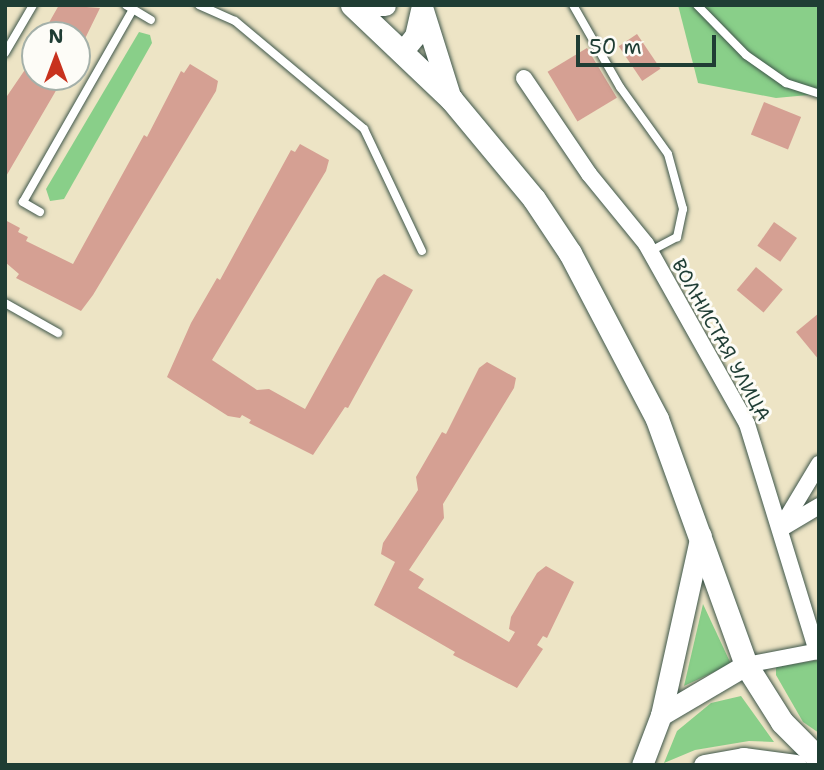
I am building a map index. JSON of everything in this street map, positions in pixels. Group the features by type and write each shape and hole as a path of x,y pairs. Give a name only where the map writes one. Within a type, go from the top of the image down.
{"main road":[{"path":"352,5 451,99 534,199 570,253 657,419 746,665 782,722 819,759"},
{"path":"375,5 385,5"},
{"path":"401,52 415,36 422,7"},
{"path":"422,7 451,99"},
{"path":"642,765 661,715 701,535"},
{"path":"661,715 746,665"},
{"path":"746,665 819,741"},
{"path":"704,765 743,758 796,765"}],"street":[{"name":"ВОЛНИСТАЯ УЛИЦА","path":"524,78 649,252 747,424 818,651"},
{"path":"780,529 819,464"},
{"path":"780,529 819,506"},
{"path":"746,665 818,651"}],"lane":[{"path":"5,53 33,5"},
{"path":"198,5 235,21 364,129 422,251"},
{"name":"ВОЛНИСТАЯ УЛИЦА","path":"573,5 620,87 668,154 683,209 677,237 649,252"},
{"path":"697,5 746,55 786,83 819,94"},
{"path":"40,212 23,202 130,7 151,20"},
{"path":"5,303 58,333"}],"green space":[{"path":"678,5 819,5 819,94 776,98 698,83"},
{"path":"139,32 150,35 152,43 64,199 50,201 46,189"},
{"path":"703,604 731,664 684,686"},
{"path":"819,660 819,733 803,722 776,675 776,667"},
{"path":"741,696 774,742 749,741 695,750 664,763 677,731 711,703"}],"building":[{"path":"59,5 100,8 91,26 91,21 50,21"},
{"path":"637,34 660,69 642,81 619,46"},
{"path":"587,48 617,98 577,121 548,72"},
{"path":"190,64 218,81 216,91 81,311 16,278 19,274 5,262 5,220 20,228 18,232 28,237 26,241 73,264 144,135 147,137 181,71 184,73"},
{"path":"21,76 21,91 56,91 5,178 5,99"},
{"path":"764,102 801,117 788,149 751,134"},
{"path":"300,144 329,160 326,171 212,360 257,390 269,389 305,409 377,279 384,274 413,290 348,408 345,407 313,455 249,423 251,420 242,415 240,418 228,416 167,377 191,323 217,278 220,280 291,150 295,152"},
{"path":"774,222 797,238 780,262 757,246"},
{"path":"756,267 783,289 764,312 737,290"},
{"path":"819,313 819,360 796,332"},
{"path":"487,362 516,378 514,388 443,504 444,518 409,570 424,579 418,588 509,642 515,632 509,629 511,617 537,573 546,566 574,582 547,638 543,636 537,645 543,649 517,688 453,655 455,652 374,605 395,562 381,554 383,543 418,490 416,477 442,432 446,434 479,368"}]}
